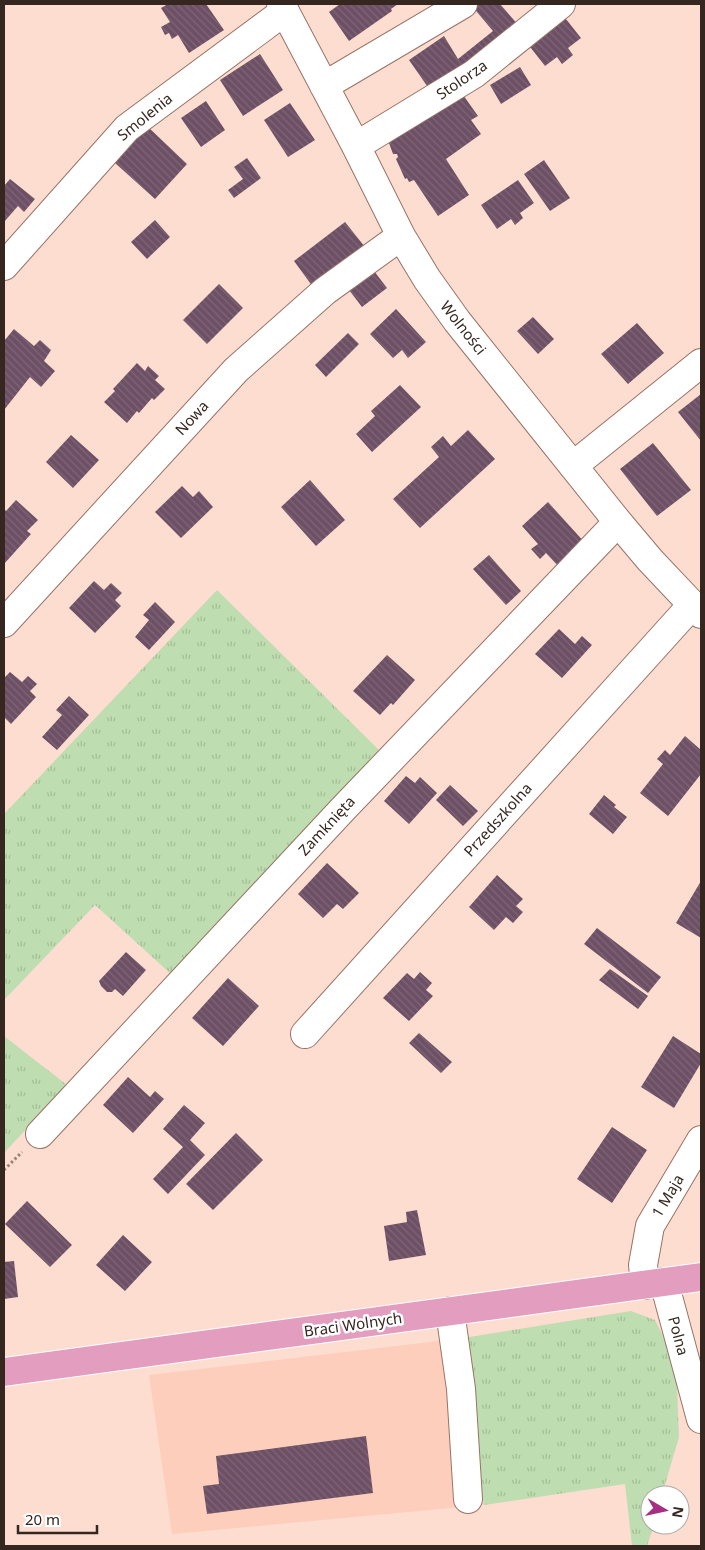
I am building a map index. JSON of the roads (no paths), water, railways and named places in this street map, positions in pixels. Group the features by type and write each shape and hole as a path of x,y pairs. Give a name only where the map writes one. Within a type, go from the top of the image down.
{"main road":[{"name":"Braci Wolnych","path":"4,1372 701,1277"}],"street":[{"path":"324,86 463,4"},
{"name":"Stolorza","path":"356,146 474,74 561,4"},
{"name":"Wolności","path":"283,7 401,236 426,280 618,522 650,560 697,609"},
{"name":"Smolenia","path":"4,266 127,128 283,7"},
{"name":"Nowa","path":"4,623 236,370 325,291 401,236"},
{"path":"573,466 701,363"},
{"name":"Zamknięta","path":"40,1134 343,809 618,522"},
{"name":"Przedszkolna","path":"305,1034 697,609"},
{"name":"1 Maja","path":"654,1283 643,1264 650,1226 701,1140"},
{"name":"Polna","path":"654,1283 701,1418"},
{"path":"450,1311 461,1390 468,1499"}]}
